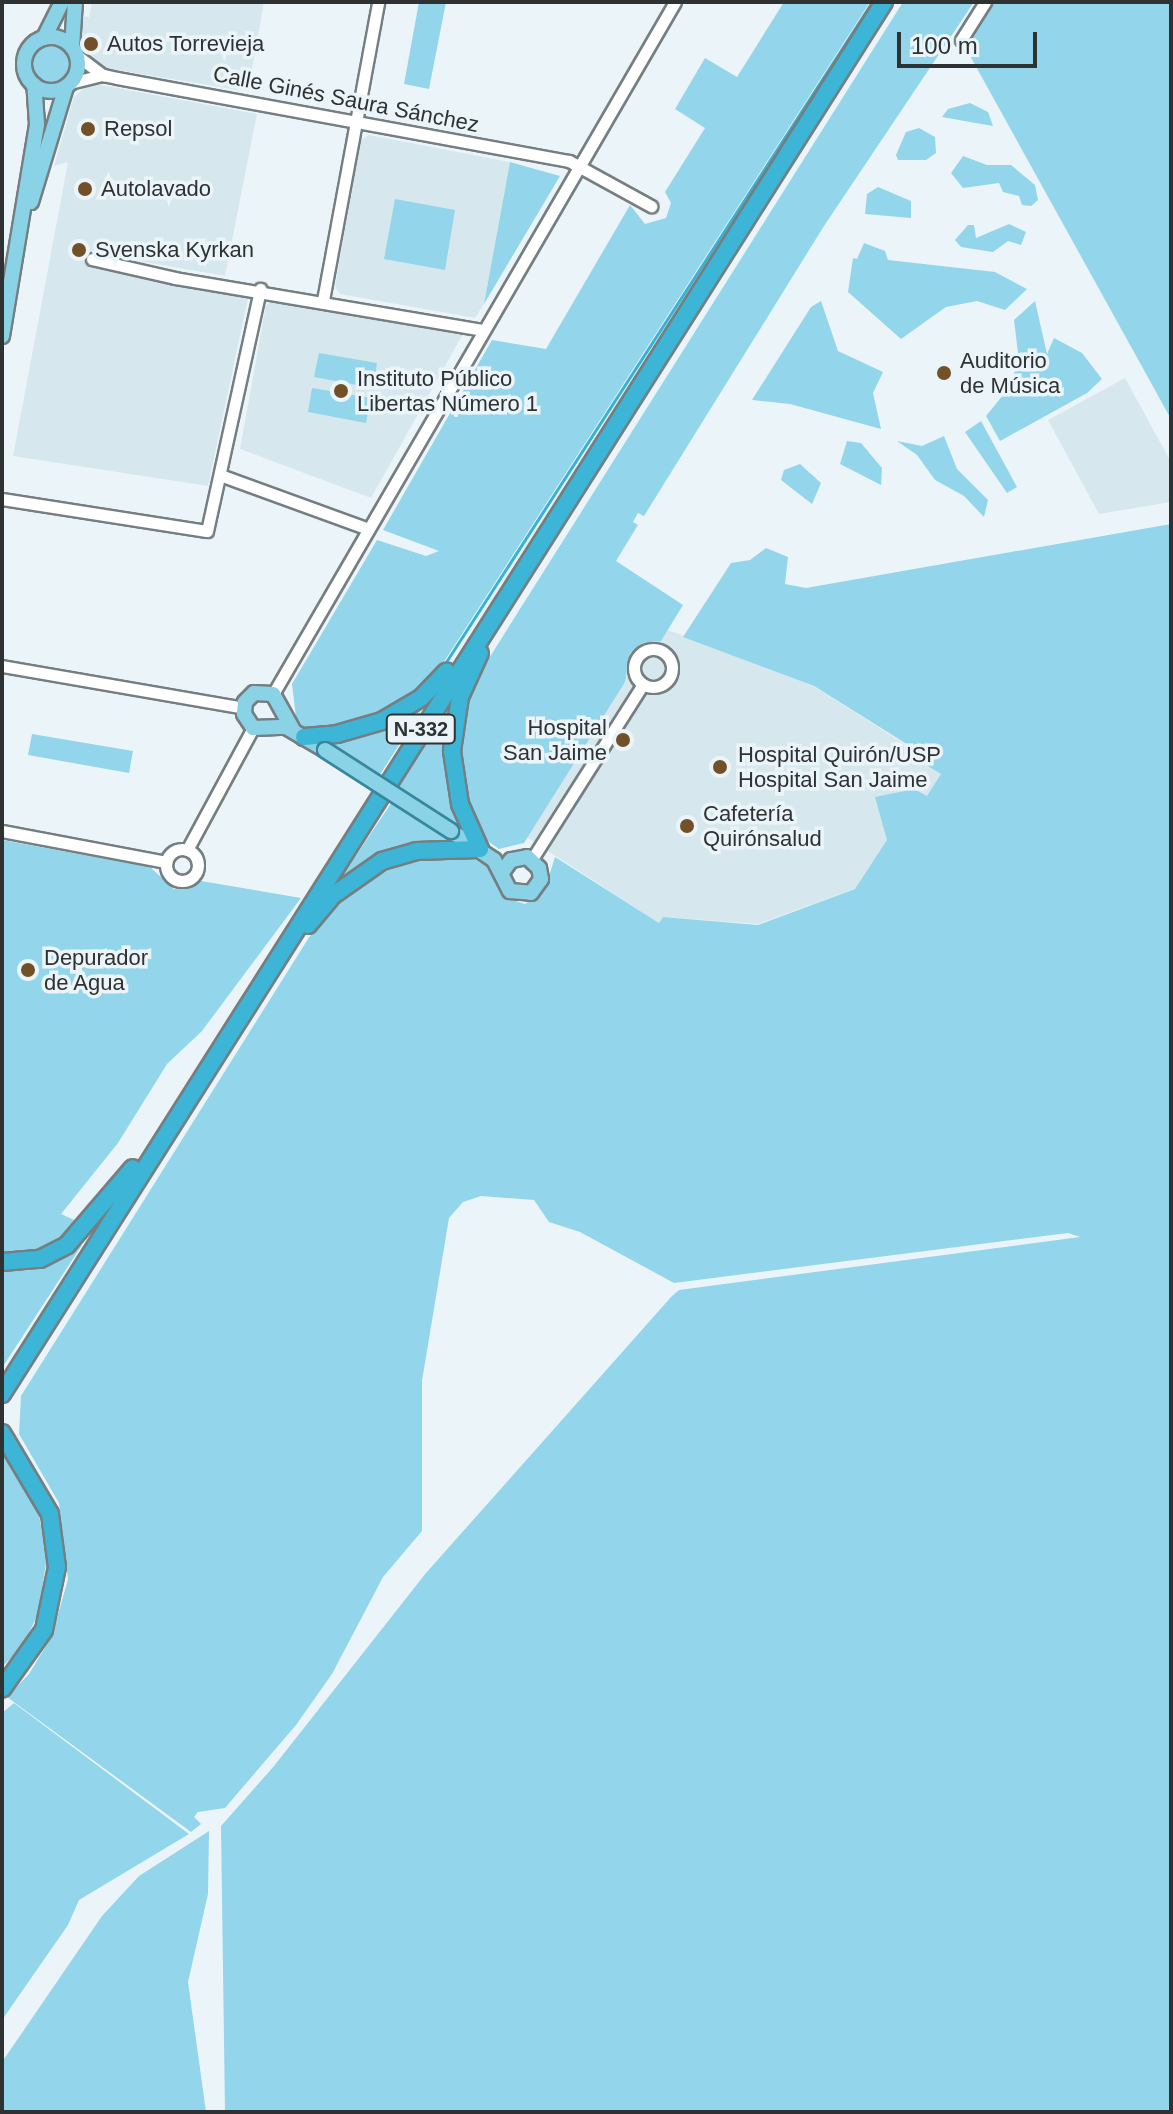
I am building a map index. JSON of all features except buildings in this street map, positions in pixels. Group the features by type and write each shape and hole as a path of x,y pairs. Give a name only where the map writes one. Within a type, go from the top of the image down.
{"highway":[{"name":"N-332","path":"2,1394 884,2"},
{"name":"N-332","path":"298,733 337,734 382,721 434,686 611,432"},
{"path":"497,860 456,790 452,751 460,697 471,669 611,432"},
{"path":"233,1027 316,915 350,881 382,861 416,851 497,860"},
{"path":"2,1262 40,1259 67,1245 178,1115"},
{"path":"2,1689 36,1645 55,1584 54,1533 40,1491 4,1436"},
{"path":"2,1677 36,1645"}],"main road":[{"path":"2,336 22,229 38,112 34,85 24,63 30,47 44,38 62,2"},
{"path":"22,229 68,85 77,73 75,2"},
{"path":"44,38 74,51"},
{"path":"34,85 46,91 68,85"},
{"path":"279,721 253,728 244,708 254,693 273,694 279,721 497,860 532,859 541,873 531,893 510,891 497,860"}],"street":[{"path":"323,300 378,2"},
{"path":"273,694 675,2"},
{"path":"961,40 985,2"},
{"path":"74,51 103,75"},
{"path":"68,85 103,75"},
{"name":"Calle Ginés Saura Sánchez","path":"103,75 581,164"},
{"path":"581,164 651,206"},
{"path":"92,259 175,278 260,289 483,330"},
{"path":"2,499 204,533 220,475 260,289"},
{"path":"220,475 368,529"},
{"path":"2,666 244,708"},
{"path":"532,859 643,684"},
{"path":"187,850 253,728"},
{"path":"2,831 166,862"},
{"path":"166,862 174,851 187,850"},
{"path":"166,862 171,877 190,879 198,866 187,850"}],"shaded area":[{"path":"92,2 264,2 249,86 239,84 238,90 99,67 79,43 78,16 89,17"},
{"path":"419,2 446,2 429,89 404,84"},
{"path":"784,2 870,2 438,671 414,694 364,722 304,728 296,717 292,684 377,540 426,556 439,551 383,530 492,340 546,349 630,205 645,224 666,218 671,203 665,192 705,128 675,109 705,58 737,77"},
{"path":"903,2 974,2 824,226 644,516 638,513 633,522 638,525 616,561 683,605 661,641 642,643 630,653 625,682 524,843 499,849 485,839 468,808 458,755 465,701 474,682"},
{"path":"992,2 1171,2 1171,419 964,45"},
{"path":"51,44 65,50 71,64 65,78 51,84 37,78 31,64 37,50"},
{"path":"90,83 257,114 225,276 88,252 86,264 248,298 208,486 13,456 68,162 54,166 74,97"},
{"path":"970,103 988,112 993,126 942,117 948,109"},
{"path":"919,128 935,137 936,153 926,160 898,160 896,155 906,132"},
{"path":"369,135 510,162 484,304 475,318 340,294 335,287 361,140"},
{"path":"963,156 987,165 1011,165 1035,185 1038,200 1031,206 1022,205 1019,196 1003,192 999,183 963,188 951,173"},
{"path":"510,162 560,176 484,304"},
{"path":"878,187 911,201 911,218 865,214 867,194"},
{"path":"395,199 455,210 445,270 384,259"},
{"path":"1009,224 1026,232 1021,245 1008,241 993,252 961,247 955,240 968,225 974,225 976,238"},
{"path":"864,243 885,251 888,260 995,272 1027,289 1005,310 977,301 946,307 901,339 848,292 853,258 857,259"},
{"name":"Instituto Público Libertas Número 1","path":"273,300 463,334 371,498 240,449 266,305"},
{"path":"821,301 838,351 883,372 873,393 881,429 790,404 752,400 811,307"},
{"path":"1035,301 1047,354 1054,338 1082,353 1102,379 1087,393 1000,441 986,416 1008,389 1019,361 1014,320"},
{"path":"319,353 377,363 373,388 314,377"},
{"path":"1125,378 1171,462 1171,502 1099,514 1048,420"},
{"path":"312,388 371,398 366,423 308,412"},
{"path":"981,421 1017,487 1007,493 965,432"},
{"path":"944,436 957,469 988,500 984,517 964,496 935,480 917,455 897,441 922,446"},
{"path":"847,441 861,443 882,468 881,485 840,464"},
{"path":"800,464 821,483 812,504 781,480 784,470"},
{"path":"1171,524 1171,2112 225,2112 221,1826 274,1766 426,1573 672,1296 679,1290 1080,1237 1068,1233 674,1283 580,1232 549,1222 534,1200 481,1196 463,1202 449,1218 422,1381 422,1531 383,1577 332,1674 296,1725 225,1808 198,1812 194,1817 201,1824 191,1832 7,1697 29,1674 52,1636 68,1579 59,1503 19,1434 21,1396 308,939 333,905 363,883 413,858 467,855 493,870 503,897 525,904 544,892 555,857 659,923 663,917 758,925 855,889 887,840 875,797 914,789 927,796 941,774 918,760 921,753 814,686 683,637 731,563 750,560 766,548 788,557 785,584 806,588"},
{"name":"Hospital Quirón/USP Hospital San Jaime","path":"601,604 813,686 962,780 953,853 758,924 663,917 659,923 525,836"},
{"path":"428,700 379,776 329,744 331,741"},
{"path":"451,704 446,768 459,827 399,787"},
{"path":"32,734 133,751 129,773 28,755"},
{"path":"392,802 455,842 336,885"},
{"path":"2,840 150,867 174,889 189,889 201,881 301,898 202,1031 167,1064 118,1143 61,1214 83,1224 45,1251 2,1257"},
{"path":"82,1245 2,1368 2,1271 34,1270"},
{"path":"2,1448 37,1505 47,1557 38,1614 22,1647 2,1667"},
{"path":"14,1703 189,1834 79,1900 68,1925 2,2020 2,1713"},
{"path":"209,1831 208,1894 188,1982 206,2112 2,2112 2,2062 102,1916 139,1876"}],"waterway":[{"path":"444,665 872,2"}],"place":[{"name":"Autos Torrevieja","path":"91,44"},
{"name":"Repsol","path":"88,129"},
{"name":"Autolavado","path":"85,189"},
{"name":"Svenska Kyrkan","path":"79,250"},
{"name":"Auditorio de Música","path":"944,373"},
{"name":"Instituto Público Libertas Número 1","path":"341,391"},
{"name":"Hospital San Jaime","path":"623,740"},
{"name":"Hospital Quirón/USP Hospital San Jaime","path":"720,767"},
{"name":"Cafetería Quirónsalud","path":"687,826"},
{"name":"Depurador de Agua","path":"28,970"}]}
